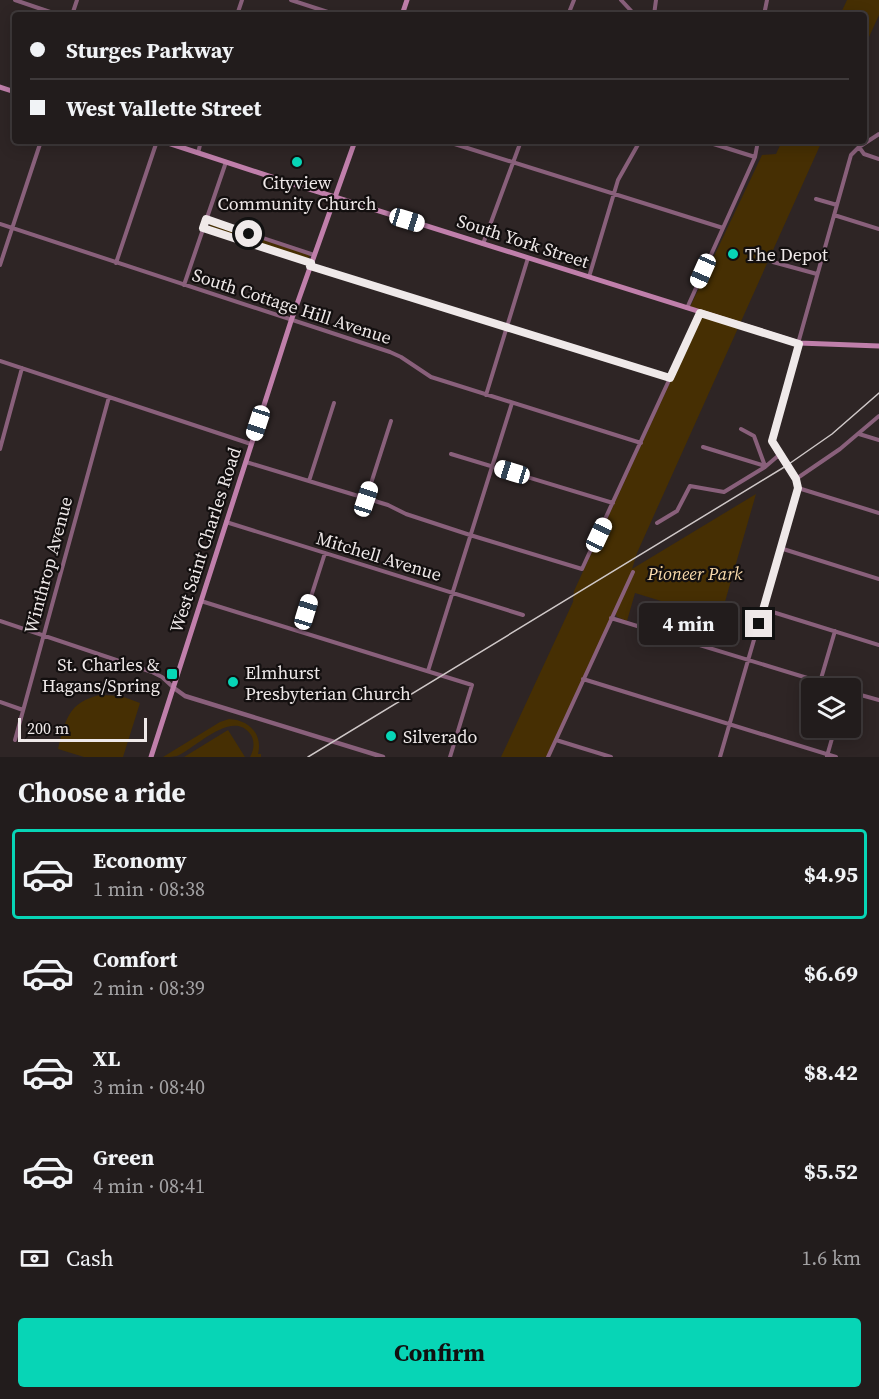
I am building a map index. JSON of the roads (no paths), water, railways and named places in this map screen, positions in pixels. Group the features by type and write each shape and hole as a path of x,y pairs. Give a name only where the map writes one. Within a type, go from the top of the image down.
{"main road":[{"name":"South York Street","path":"171,144 799,344 879,346"},
{"name":"West Saint Charles Road","path":"151,757 291,321 354,144"}],"street":[{"path":"15,0 50,12"},
{"path":"291,0 328,12"},
{"path":"621,0 632,12"},
{"path":"0,265 40,144"},
{"path":"116,263 156,144"},
{"path":"198,153 200,144"},
{"path":"454,144 723,228"},
{"path":"483,244 520,144"},
{"path":"589,278 622,172 638,144"},
{"path":"714,144 755,157"},
{"path":"686,309 755,157 757,144"},
{"path":"720,757 798,488 796,479 772,441 851,155 864,144"},
{"path":"859,147 864,154 879,159"},
{"path":"184,285 226,162"},
{"path":"816,199 837,205"},
{"path":"834,215 879,229"},
{"path":"206,219 314,255"},
{"name":"South Cottage Hill Avenue","path":"0,224 390,352 431,377 640,443"},
{"path":"203,228 311,265 670,378"},
{"path":"486,395 528,258"},
{"path":"773,262 817,274"},
{"path":"246,462 582,569 700,313"},
{"path":"0,361 251,444"},
{"path":"0,449 22,368"},
{"name":"Winthrop Avenue","path":"15,740 109,397"},
{"path":"309,481 333,403"},
{"path":"428,671 512,403"},
{"path":"796,479 879,416"},
{"path":"366,499 391,421"},
{"path":"741,429 754,436 765,467"},
{"path":"858,434 879,441"},
{"path":"703,447 765,467"},
{"path":"451,454 613,503"},
{"path":"657,523 677,511 690,486 724,492 765,467 779,455"},
{"path":"798,488 879,513"},
{"name":"Mitchell Avenue","path":"226,522 523,615"},
{"path":"780,548 879,579"},
{"path":"300,631 325,553"},
{"path":"548,757 633,572"},
{"path":"201,601 472,685 450,757"},
{"path":"763,609 879,645"},
{"path":"611,618 807,678"},
{"path":"0,621 152,672 162,677 185,696 384,757"},
{"path":"821,678 835,631"},
{"path":"583,679 836,757"},
{"path":"861,695 879,700"},
{"path":"0,702 23,710"},
{"path":"827,756 832,738"},
{"path":"556,740 610,757"}],"railway":[{"path":"308,757 786,466 832,434 879,393"}],"place":[{"name":"Cityview Community Church","path":"297,162"},
{"name":"The Depot","path":"733,254"},
{"name":"St. Charles & Hagans/Spring","path":"172,674"},
{"name":"Elmhurst Presbyterian Church","path":"233,682"},
{"name":"Silverado","path":"391,736"}],"park label":[{"name":"Pioneer Park","path":"695,573"}]}
